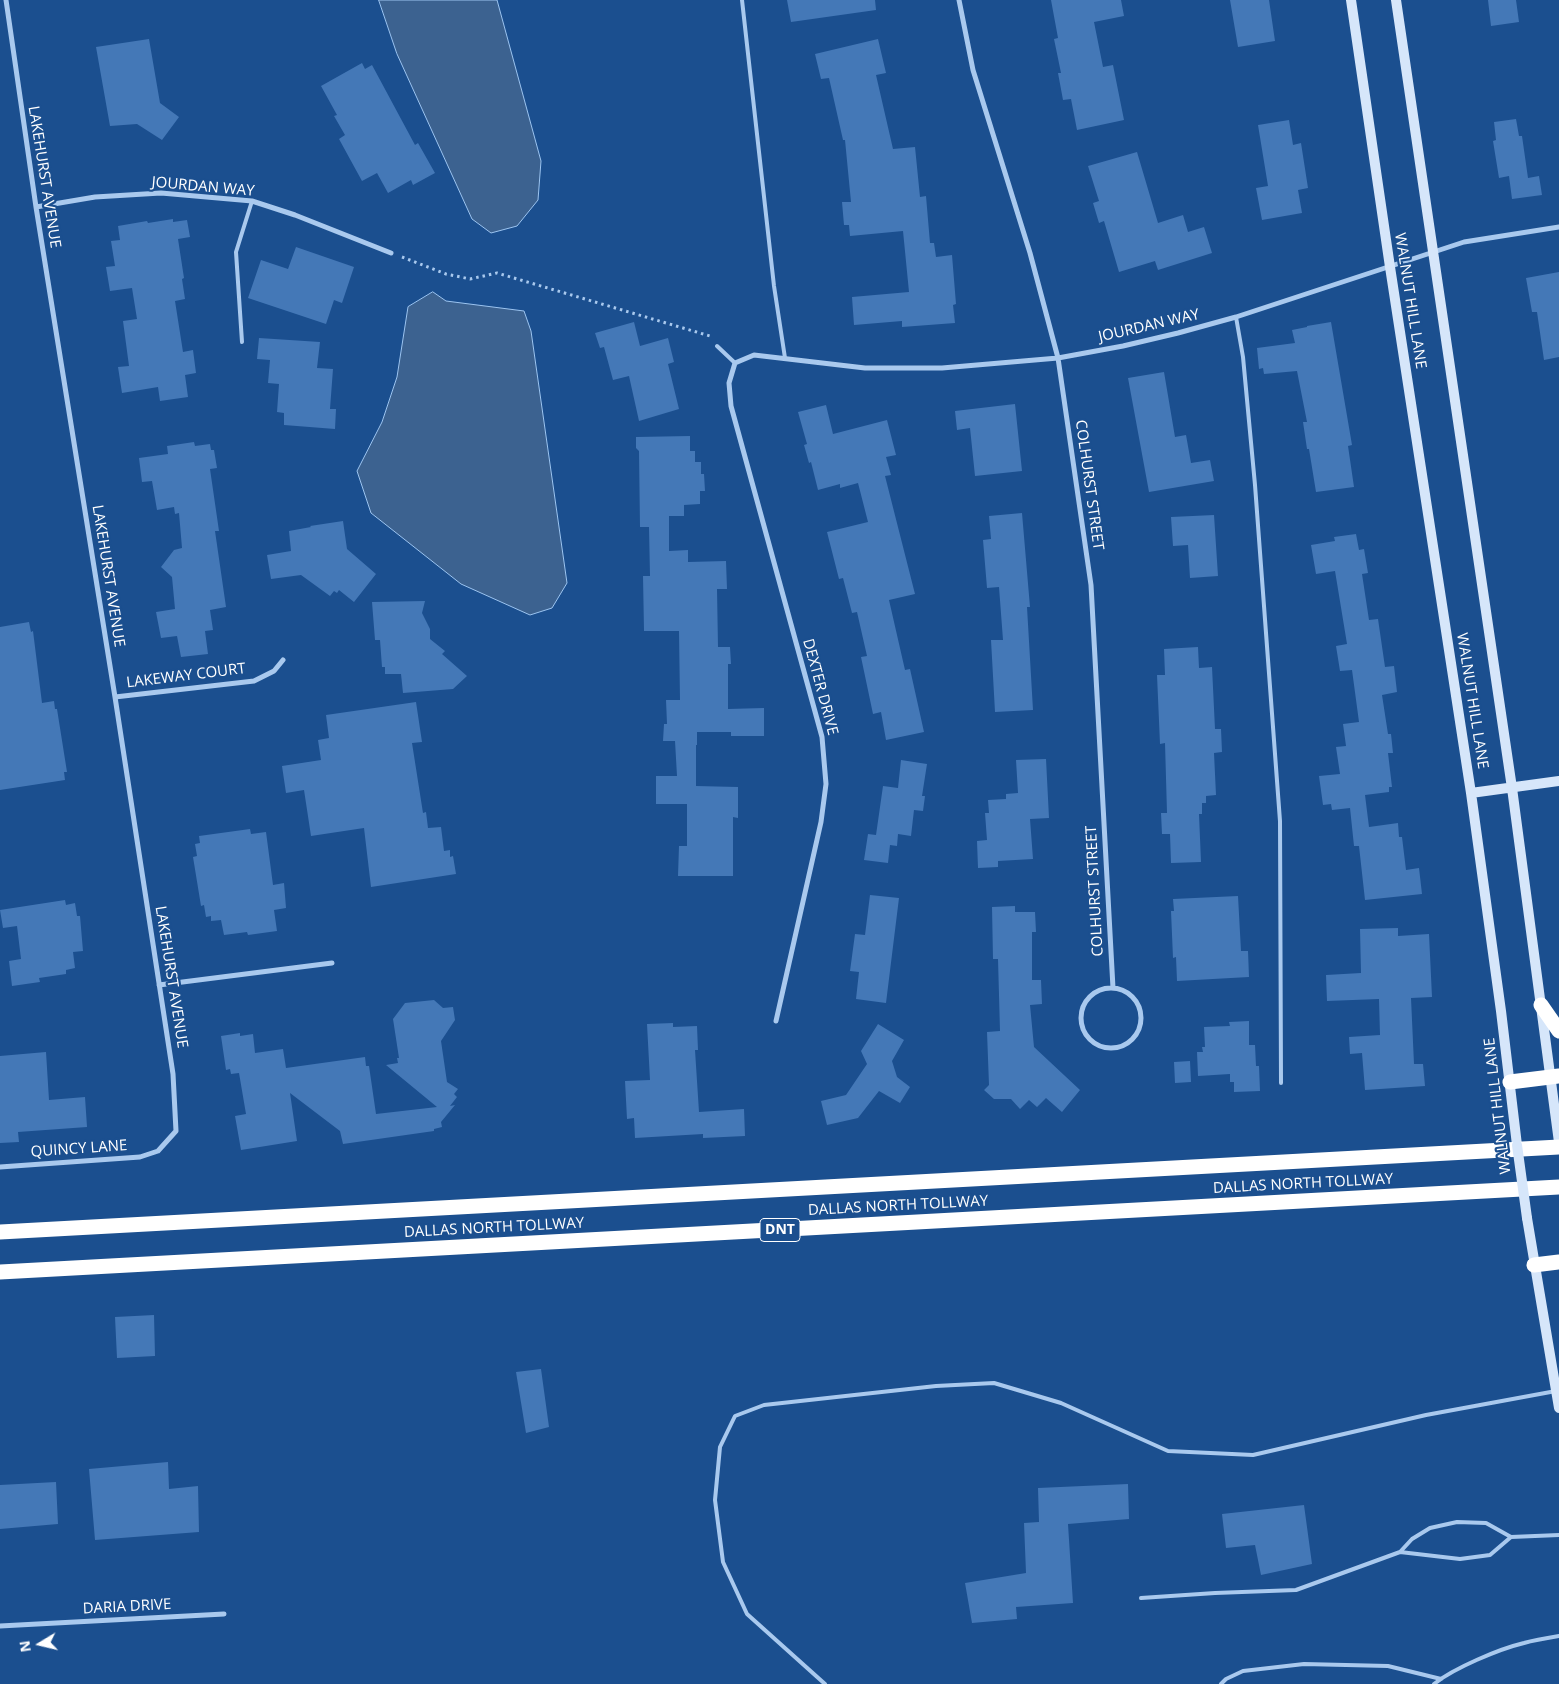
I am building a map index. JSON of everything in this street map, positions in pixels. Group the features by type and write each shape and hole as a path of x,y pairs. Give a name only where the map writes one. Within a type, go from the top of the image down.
{"highway":[{"path":"1541,1005 1559,1031"},
{"path":"1510,1082 1555,1076"},
{"name":"DALLAS NORTH TOLLWAY","path":"0,1232 1559,1147"},
{"name":"DALLAS NORTH TOLLWAY","path":"0,1272 1559,1187"},
{"path":"1534,1265 1559,1262"}],"main road":[{"name":"WALNUT HILL LANE","path":"1352,0 1390,267 1471,794 1510,1082 1526,1218 1559,1408"},
{"name":"WALNUT HILL LANE","path":"1396,0 1512,788 1541,1005 1555,1076 1556,1119 1559,1142"},
{"path":"1471,794 1559,781"}],"street":[{"name":"LAKEHURST AVENUE","path":"6,0 36,206 173,1074 176,1131 158,1151"},
{"name":"COLHURST STREET","path":"959,0 972,70 1030,253 1058,358 1091,585 1113,988"},
{"name":"JOURDAN WAY","path":"36,206 95,197 161,193 252,201 295,215 391,252"},
{"name":"JOURDAN WAY","path":"735,363 754,355 864,368 942,368 1058,358 1151,340 1236,317 1464,242 1559,227"},
{"name":"DEXTER DRIVE","path":"735,363 729,383 731,406 822,737 826,784 821,822 776,1021"},
{"name":"LAKEWAY COURT","path":"115,697 254,681 274,671 284,660"},
{"path":"159,985 332,963"},
{"path":"1113,988 1128,993 1139,1005 1142,1020 1137,1036 1125,1046 1109,1050 1094,1044 1083,1032 1080,1017 1085,1001 1097,991 1113,988"},
{"name":"QUINCY LANE","path":"0,1167 140,1157 158,1151"},
{"name":"DARIA DRIVE","path":"0,1626 224,1614"}],"lane":[{"path":"742,0 774,286 785,358"},
{"path":"242,342 236,252 252,201"},
{"path":"1236,317 1243,357 1280,821 1281,1084"},
{"path":"717,346 735,363"},
{"path":"825,1684 747,1614 723,1562 715,1500 720,1446 735,1416 764,1405 936,1386 994,1383 1061,1403 1168,1451 1253,1455 1426,1415 1556,1391"},
{"path":"1141,1598 1296,1590 1400,1552 1412,1540 1430,1528 1457,1522 1486,1523 1511,1536 1559,1535"},
{"path":"1400,1552 1460,1559 1490,1555 1511,1536"},
{"path":"1434,1684 1477,1661 1523,1643 1559,1636"},
{"path":"1221,1684 1226,1679 1243,1671 1304,1664 1388,1666 1441,1679"}],"path":[{"path":"391,252 446,274 470,279 498,273 716,337 717,346"}],"water":[{"path":"379,0 497,0 541,161 538,200 517,226 491,233 472,219 397,54"},
{"path":"433,292 446,301 524,311 531,331 567,583 552,608 530,615 461,584 371,513 357,471 382,422 397,377 408,307"}],"building":[{"path":"787,0 875,0 876,10 791,22"},
{"path":"1051,0 1121,0 1124,16 1094,22 1103,67 1113,65 1124,120 1077,130 1071,99 1063,100 1058,73 1061,73 1054,39 1058,38"},
{"path":"1230,0 1269,0 1275,41 1238,47"},
{"path":"1488,0 1516,0 1519,22 1491,26"},
{"path":"149,39 160,103 179,117 162,140 137,124 110,126 96,47"},
{"path":"878,39 886,73 876,75 893,149 915,147 920,197 926,196 930,243 934,243 936,257 952,255 956,304 953,305 955,323 902,327 902,321 854,325 852,297 909,292 903,231 850,236 849,225 844,225 842,202 851,202 845,140 843,140 829,78 821,79 815,54"},
{"path":"362,63 365,69 372,65 415,145 418,143 435,173 413,185 411,180 388,193 377,173 362,181 339,139 345,135 334,116 337,115 321,86"},
{"path":"1516,119 1519,136 1522,136 1528,178 1539,176 1542,195 1512,199 1509,176 1499,178 1493,141 1496,140 1494,122"},
{"path":"1289,120 1293,145 1301,143 1308,188 1298,190 1302,213 1262,220 1256,188 1268,186 1258,125"},
{"path":"1137,152 1158,223 1183,215 1188,232 1204,227 1212,253 1158,270 1155,261 1119,272 1104,221 1099,223 1093,203 1099,201 1088,166"},
{"path":"173,219 173,222 187,220 190,237 178,239 185,299 175,301 183,352 193,350 196,373 185,375 188,397 160,401 158,387 122,393 118,367 129,366 123,321 137,319 132,288 110,291 106,267 115,266 111,241 120,240 118,226"},
{"path":"296,247 354,267 342,303 334,300 326,324 248,298 261,260 288,269"},
{"path":"1559,272 1559,357 1544,360 1537,312 1532,312 1526,278"},
{"path":"634,322 640,346 668,338 674,362 668,364 679,409 639,421 629,376 613,380 604,347 600,348 595,333"},
{"path":"1331,322 1352,445 1348,446 1354,487 1316,492 1309,449 1307,449 1303,422 1307,422 1297,371 1264,374 1263,368 1259,369 1257,348 1295,343 1292,330"},
{"path":"259,338 320,342 317,368 333,369 330,409 336,409 335,429 284,425 284,413 277,412 279,384 268,383 270,360 257,359"},
{"path":"1164,372 1175,437 1186,435 1191,463 1210,460 1214,481 1149,492 1128,378"},
{"path":"1015,404 1022,471 975,476 970,428 957,430 955,411"},
{"path":"826,405 833,434 887,420 896,455 886,457 891,475 885,476 915,594 889,600 905,670 910,669 924,732 886,740 881,712 873,714 861,657 867,656 857,612 852,613 843,578 839,579 827,532 868,522 858,483 840,488 840,484 818,490 811,462 809,463 804,445 807,444 798,412"},
{"path":"690,436 690,451 695,451 695,462 701,462 701,474 704,474 705,491 700,491 700,504 684,505 684,516 669,516 669,551 688,550 688,562 726,561 727,589 717,589 718,647 730,647 731,664 728,664 728,709 764,708 764,736 731,736 731,732 697,732 696,786 738,787 738,818 733,817 733,876 678,876 679,846 687,846 687,804 656,804 656,776 677,776 675,741 663,741 664,724 667,724 666,700 680,700 679,631 644,631 643,576 650,576 649,527 640,527 639,451 636,448 636,437"},
{"path":"194,442 195,446 210,444 211,450 214,450 217,468 210,469 219,531 215,531 226,607 210,610 213,630 205,631 208,654 181,657 177,636 161,638 156,612 175,609 172,577 161,567 174,550 182,548 179,513 175,514 174,507 157,510 152,481 142,482 139,458 168,454 167,446"},
{"path":"1022,513 1030,607 1027,607 1033,710 995,712 991,640 1003,640 999,587 987,588 983,540 991,539 989,516"},
{"path":"1214,515 1218,576 1190,578 1188,545 1173,546 1171,517"},
{"path":"343,521 347,549 376,574 354,602 339,590 337,593 334,591 330,596 301,575 271,579 267,555 291,551 289,531"},
{"path":"1356,534 1359,550 1364,549 1368,573 1362,574 1369,620 1378,619 1385,667 1394,666 1397,692 1382,695 1388,734 1391,734 1393,753 1388,753 1392,787 1389,787 1389,792 1365,795 1369,827 1398,823 1399,837 1402,837 1406,870 1419,868 1422,894 1365,900 1359,846 1354,846 1350,808 1332,810 1331,804 1323,805 1319,776 1340,774 1336,747 1346,746 1343,724 1359,722 1352,670 1340,671 1336,646 1347,644 1335,571 1316,574 1311,545 1335,541 1334,537"},
{"path":"425,601 422,613 430,629 430,639 445,651 442,654 467,676 453,689 403,693 401,674 385,674 385,667 382,667 380,640 375,640 372,602"},
{"path":"29,622 31,632 33,631 42,703 54,701 55,709 57,709 67,772 64,772 65,780 0,790 0,627"},
{"path":"1198,647 1199,668 1212,667 1215,729 1221,729 1222,752 1214,753 1216,795 1206,796 1206,803 1202,803 1202,814 1199,814 1201,862 1171,863 1170,834 1162,834 1161,813 1167,813 1165,743 1160,744 1157,675 1165,675 1164,649"},
{"path":"416,702 422,742 412,743 423,813 426,812 428,828 441,827 444,851 450,850 450,857 453,856 456,874 371,887 364,828 311,836 304,790 286,793 282,766 321,760 318,740 329,738 326,715"},
{"path":"1046,759 1049,818 1030,819 1033,859 998,861 998,867 978,868 977,841 987,840 985,813 989,813 988,800 1006,799 1006,794 1018,793 1016,760"},
{"path":"901,760 927,764 922,796 925,796 923,811 914,810 911,836 898,834 897,846 890,845 888,863 864,860 868,834 876,835 883,786 898,788"},
{"path":"250,829 251,834 266,832 273,885 284,883 286,908 274,910 277,931 248,935 247,932 224,935 221,920 211,921 211,916 206,917 204,905 201,906 193,857 197,856 195,844 200,843 199,836"},
{"path":"870,895 899,898 886,1003 856,999 859,972 850,971 855,934 865,935"},
{"path":"1238,896 1241,951 1248,951 1249,977 1177,981 1176,957 1173,958 1171,911 1174,911 1173,899"},
{"path":"65,900 66,905 75,903 77,916 80,916 83,951 73,952 75,968 66,970 66,974 39,978 40,982 12,986 9,961 21,959 17,926 3,928 0,910"},
{"path":"1015,906 1015,912 1035,912 1036,932 1032,932 1032,980 1041,980 1042,1004 1030,1005 1034,1047 1080,1090 1062,1112 1046,1098 1037,1107 1029,1100 1020,1109 1011,1099 994,1099 984,1090 989,1085 987,1032 1000,1031 998,959 993,959 992,907"},
{"path":"1398,928 1398,936 1429,934 1432,997 1411,998 1414,1064 1423,1064 1425,1086 1365,1090 1362,1053 1350,1054 1349,1037 1380,1035 1379,999 1327,1001 1326,975 1361,973 1360,929"},
{"path":"434,1000 443,1008 453,1007 455,1020 441,1041 447,1082 458,1089 454,1094 457,1097 450,1106 455,1105 441,1122 442,1127 434,1129 434,1131 343,1144 340,1131 290,1093 297,1141 241,1150 235,1116 246,1114 239,1073 231,1074 230,1069 226,1070 221,1036 240,1033 240,1036 253,1034 255,1053 283,1049 286,1068 365,1057 366,1066 369,1066 376,1114 437,1107 386,1065 398,1063 397,1058 399,1058 393,1019 405,1003"},
{"path":"1249,1021 1249,1045 1255,1045 1256,1066 1259,1066 1260,1091 1234,1092 1234,1082 1230,1082 1230,1074 1198,1076 1197,1052 1203,1052 1202,1047 1205,1047 1204,1027 1230,1026 1229,1022"},
{"path":"673,1023 673,1027 697,1026 698,1050 695,1050 699,1112 744,1109 745,1136 703,1138 703,1134 635,1138 634,1118 627,1119 625,1081 650,1080 647,1024"},
{"path":"878,1024 904,1040 892,1061 897,1077 910,1087 900,1103 879,1091 858,1118 827,1125 821,1101 846,1095 867,1064 861,1051"},
{"path":"46,1052 49,1100 85,1097 87,1127 18,1132 19,1142 0,1143 0,1056"},
{"path":"1190,1061 1191,1082 1175,1083 1174,1062"},
{"path":"154,1315 155,1356 117,1358 115,1317"},
{"path":"541,1369 549,1427 526,1433 516,1372"},
{"path":"168,1462 169,1489 198,1486 199,1532 95,1540 89,1469"},
{"path":"56,1482 58,1524 0,1529 0,1485"},
{"path":"1128,1484 1129,1519 1068,1524 1073,1603 1016,1607 1017,1619 972,1623 965,1583 1026,1573 1024,1523 1039,1522 1038,1488"},
{"path":"1304,1505 1312,1564 1261,1575 1255,1545 1226,1548 1222,1514"}]}
